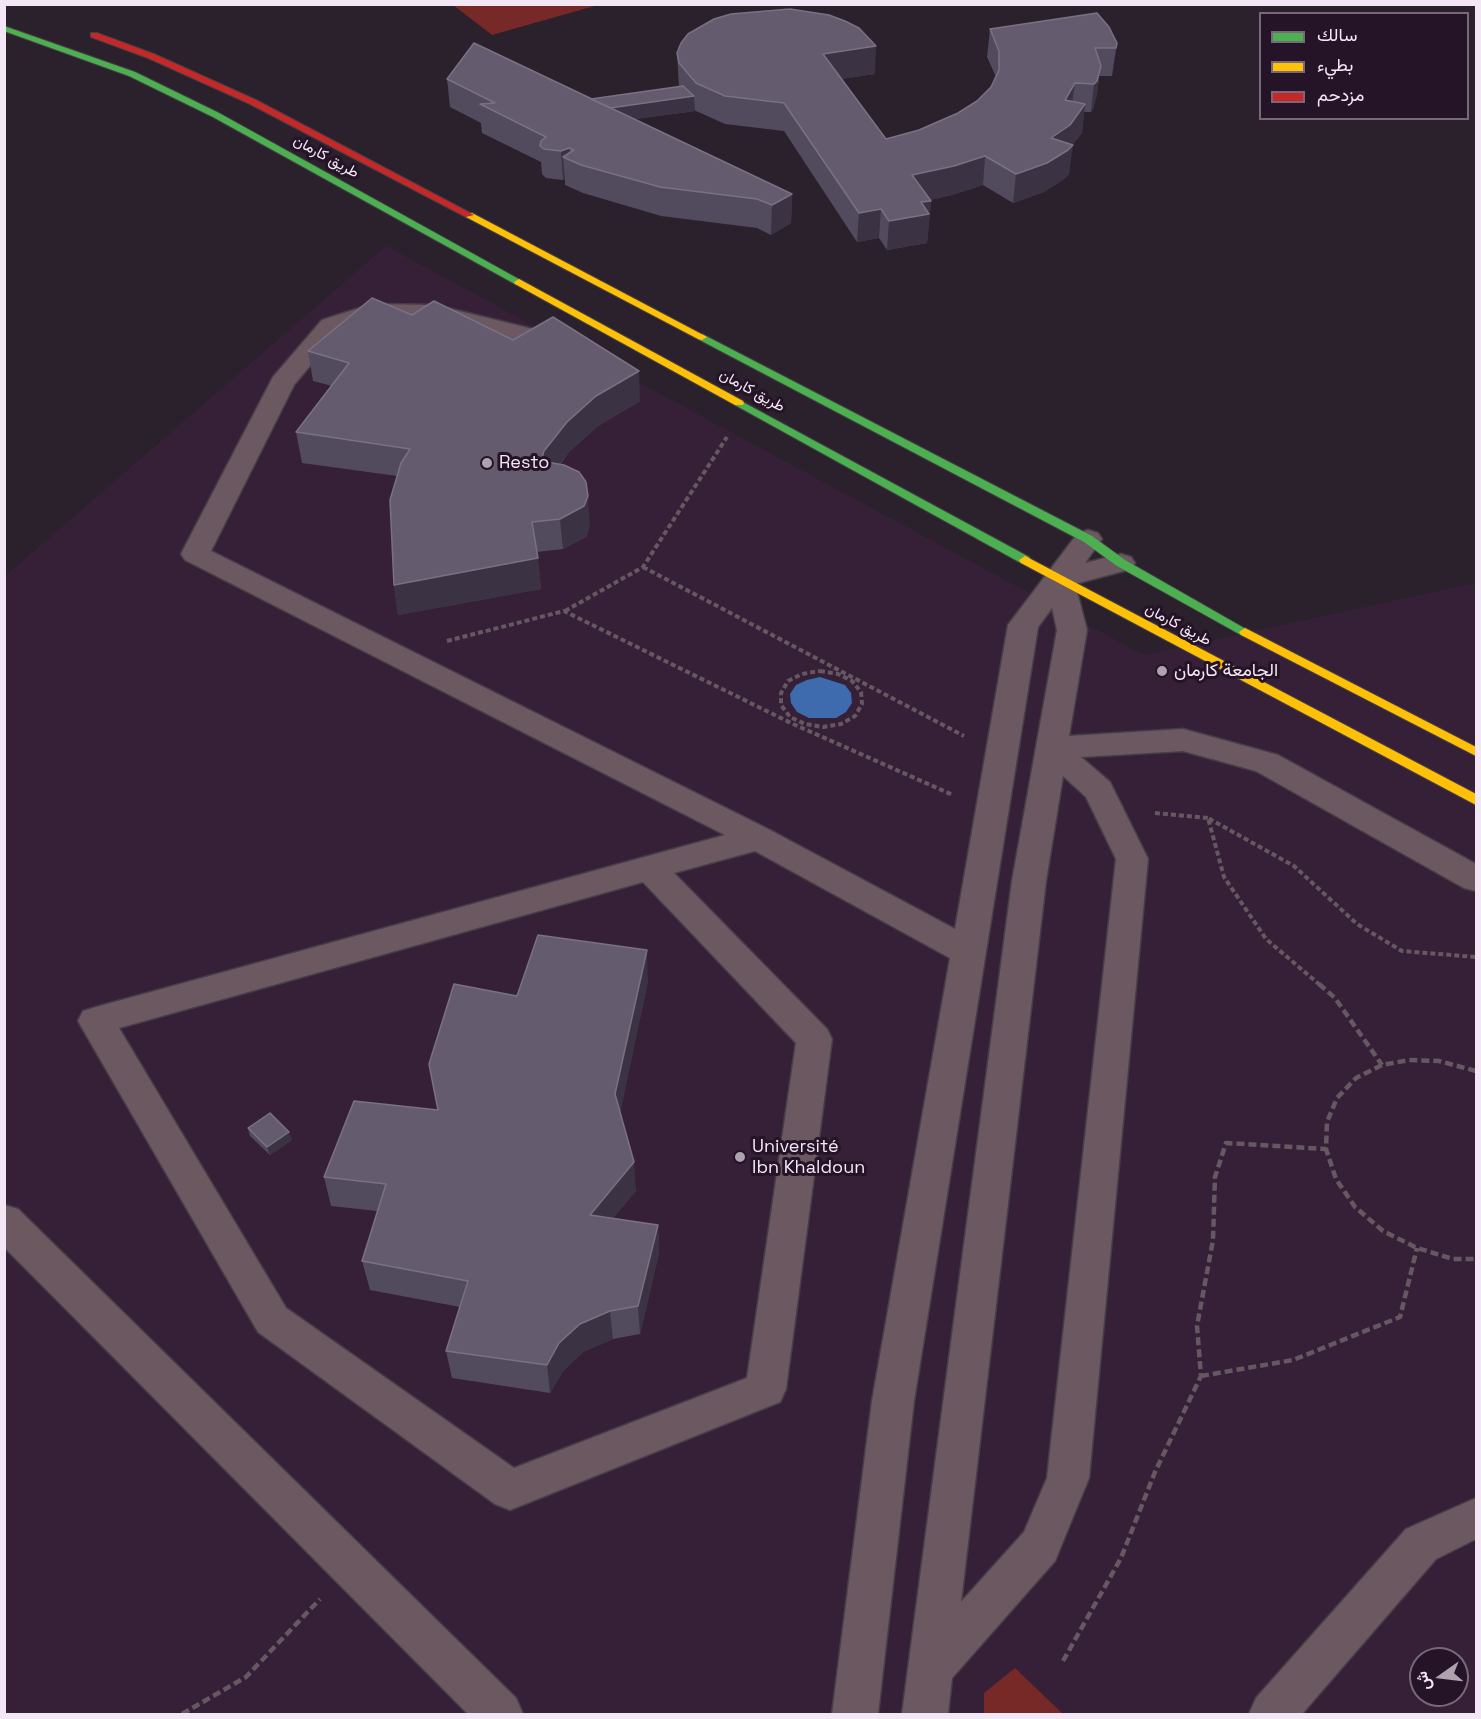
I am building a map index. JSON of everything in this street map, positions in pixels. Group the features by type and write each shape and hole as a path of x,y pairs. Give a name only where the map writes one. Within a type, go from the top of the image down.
{"street":[{"name":"طريق كارمان","path":"4,28 132,74 216,115 1059,579 1476,800"},
{"name":"طريق كارمان","path":"78,30 151,56 254,102 1088,539 1121,563 1200,609 1476,752"},
{"path":"536,337 435,312 372,311 331,325 282,382 195,554 758,838 968,952"},
{"path":"855,1714 893,1401 1023,625 1088,539"},
{"path":"1059,579 1121,563"},
{"path":"925,1714 1029,881 1072,630 1059,579"},
{"path":"1051,748 1183,740 1267,763 1476,879"},
{"path":"932,1667 1040,1546 1068,1478 1132,859 1099,790 1051,748"},
{"path":"649,868 814,1039 766,1389 510,1490 272,1320 96,1021 649,868 758,838"},
{"path":"4,1221 500,1714"},
{"path":"1272,1714 1421,1545 1476,1518"}],"path":[{"path":"394,654 564,611 643,567 746,407"},
{"path":"643,567 847,676 1002,755"},
{"path":"564,611 992,813"},
{"path":"820,671 847,676 861,692 862,704 855,716 841,724 823,727 795,722 781,705 781,693 788,681 802,674 820,671"},
{"path":"1106,806 1208,818 1294,866 1357,924 1402,951 1476,957"},
{"path":"1208,818 1224,877 1266,939 1335,998 1383,1065"},
{"path":"1476,1071 1439,1061 1409,1060 1383,1065 1356,1078 1337,1098 1327,1122 1326,1149 1336,1179 1355,1207 1383,1231 1417,1248 1453,1258 1476,1259"},
{"path":"1063,1661 1121,1558 1155,1472 1201,1376 1197,1326 1213,1240 1215,1177 1226,1143 1326,1149"},
{"path":"1201,1376 1293,1360 1400,1317 1417,1248"},
{"path":"182,1714 246,1677 351,1566"}],"shaded area":[{"path":"453,5 598,5 492,35"},
{"name":"Université Ibn Khaldoun","path":"386,246 1144,655 1476,583 1476,1714 5,1714 4,577"},
{"path":"1015,1668 1063,1714 984,1714 984,1693"}],"water":[{"path":"820,677 845,685 851,693 852,703 846,712 836,718 809,718 797,712 791,703 790,694 796,685"}],"building":[{"path":"790,9 829,15 845,21 859,28 876,46 823,54 886,139 919,130 958,113 977,101 991,87 999,70 999,51 990,29 1097,13 1109,27 1117,43 1116,48 1095,48 1101,66 1097,81 1094,84 1075,83 1065,100 1085,104 1070,125 1051,138 1073,145 1068,150 1047,163 1016,174 985,156 954,166 912,175 931,201 921,202 929,214 889,221 881,209 859,213 784,103 725,96 696,83 679,63 677,53 688,34 714,19 731,14"},
{"path":"474,43 792,194 772,205 757,199 660,187 581,165 563,157 574,150 569,148 561,151 544,149 540,146 541,141 546,137 480,104 495,103 447,79"},
{"path":"683,86 694,96 610,108 591,99"},
{"path":"372,298 412,315 434,301 513,340 553,317 639,371 596,396 567,422 544,451 541,461 564,465 579,472 586,482 588,496 584,506 560,519 532,522 538,558 394,585 390,500 401,463 410,449 296,432 349,363 308,351"},
{"path":"538,935 647,950 615,1094 634,1162 590,1215 658,1225 638,1306 610,1311 580,1324 559,1343 547,1365 446,1351 468,1281 362,1261 386,1184 324,1177 354,1101 438,1110 429,1064 454,984 517,996"},
{"path":"270,1113 289,1132 267,1147 248,1128"}],"traffic: fast":[{"path":"4,28 132,74 216,115 519,282"},
{"path":"702,337 1088,539 1121,563 1245,632"},
{"path":"739,403 1025,560"}],"traffic: slow":[{"path":"469,215 702,337"},
{"path":"519,282 739,403"},
{"path":"1025,560 1476,800"},
{"path":"1245,632 1476,752"}],"traffic: jam":[{"path":"94,35 151,56 253,102 469,215"}],"place":[{"name":"Resto","path":"487,463"},
{"name":"الجامعة كارمان","path":"1162,671"},
{"name":"Université Ibn Khaldoun","path":"740,1157"}]}
